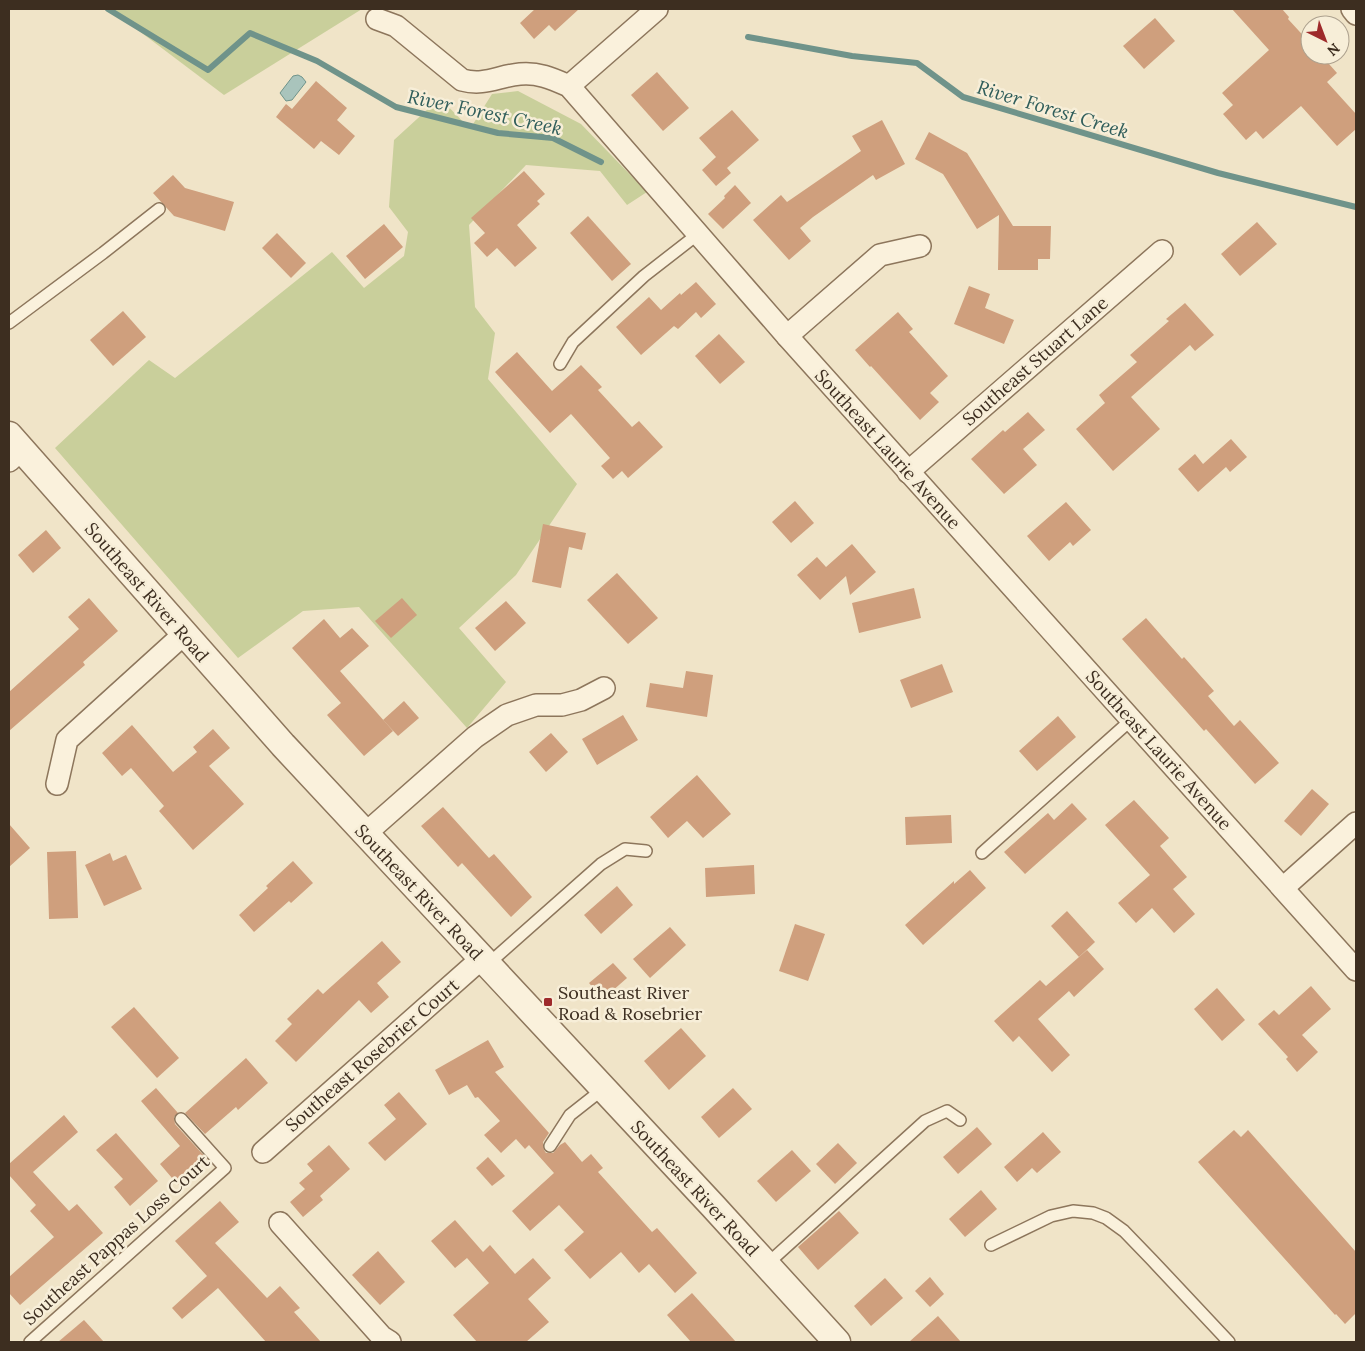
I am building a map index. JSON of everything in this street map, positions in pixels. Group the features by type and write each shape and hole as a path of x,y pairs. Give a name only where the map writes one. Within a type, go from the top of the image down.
{"street":[{"path":"570,86 658,9"},
{"path":"1352,9 1356,14"},
{"name":"Southeast Laurie Avenue","path":"377,19 396,26 462,80 475,84 520,74 546,76 570,86 787,336 1356,970"},
{"path":"787,336 880,254 920,246"},
{"name":"Southeast Stuart Lane","path":"908,472 1162,251"},
{"name":"Southeast River Road","path":"13,449 365,834 837,1342"},
{"path":"57,784 68,740 184,634"},
{"path":"365,834 475,737 507,715 536,705 562,705 581,700 604,688"},
{"path":"1283,888 1356,823"},
{"name":"Southeast Rosebrier Court","path":"263,1152 484,962"},
{"path":"280,1223 382,1337 390,1342"}],"lane":[{"path":"9,323 159,209"},
{"path":"560,364 573,342 644,276 698,234"},
{"path":"982,854 1131,720"},
{"path":"484,962 601,864 625,849 646,851"},
{"path":"550,1146 570,1115 603,1089"},
{"path":"766,1265 925,1120 947,1111 960,1120"},
{"name":"Southeast Pappas Loss Court","path":"30,1342 225,1168 181,1119"},
{"path":"991,1246 1051,1216 1073,1212 1093,1213 1106,1218 1124,1231 1147,1254 1229,1342"}],"green space":[{"path":"110,9 362,9 224,95"},
{"path":"518,91 581,124 647,192 627,205 600,171 526,165 469,225 475,307 495,333 488,379 577,484 516,575 459,628 506,682 467,728 359,607 303,611 238,658 55,448 149,360 175,378 332,252 364,288 404,256 408,232 389,207 394,140 440,98 470,129 492,94"}],"water":[{"path":"298,75 306,82 292,100 286,101 280,93 293,76"}],"building":[{"path":"535,9 579,9 555,31 549,25 534,39 520,23"},
{"path":"1232,9 1282,9 1300,32 1300,65 1330,65 1337,73 1327,82 1356,114 1356,129 1337,146 1301,106 1263,139 1256,131 1246,140 1223,114 1233,105 1222,93 1269,50"},
{"path":"1155,18 1175,41 1144,69 1123,46"},
{"path":"657,72 689,108 663,131 631,95"},
{"path":"316,81 347,108 337,120 355,136 339,155 321,141 314,149 276,117 286,104 292,109"},
{"path":"732,110 759,140 727,168 731,173 716,186 702,170 716,157 699,138"},
{"path":"882,120 905,164 876,180 873,175 813,217 800,228 811,241 789,260 753,220 781,195 787,202 861,151 852,136"},
{"path":"929,132 967,153 1013,226 1051,226 1050,259 1038,259 1038,270 998,270 999,215 977,229 943,174 915,159"},
{"path":"524,171 545,194 537,201 540,204 517,225 537,248 515,267 497,248 487,257 474,243 485,233 471,218"},
{"path":"173,175 185,188 234,202 225,231 174,216 153,193"},
{"path":"735,185 751,203 723,229 708,214 725,198 724,196"},
{"path":"588,216 631,264 612,281 570,233"},
{"path":"1257,222 1277,244 1240,276 1221,254"},
{"path":"384,224 403,247 365,279 346,256"},
{"path":"277,233 306,263 291,278 262,248"},
{"path":"696,282 716,304 701,318 696,312 678,329 674,326 641,355 616,327 649,297 661,310"},
{"path":"969,286 990,294 985,308 1014,320 1004,344 954,324"},
{"path":"1185,303 1214,335 1195,351 1190,345 1131,397 1160,429 1113,471 1076,429 1105,403 1099,395 1137,362 1130,355 1169,321 1166,319"},
{"path":"123,311 146,337 113,366 90,340"},
{"path":"898,312 913,329 909,332 948,376 930,393 939,402 920,420 855,350"},
{"path":"719,334 745,362 720,384 695,356"},
{"path":"517,352 552,391 581,365 602,387 598,390 632,427 639,421 663,447 628,478 622,471 613,479 601,466 610,458 571,414 550,433 495,372"},
{"path":"1028,412 1045,430 1023,449 1037,465 1004,494 971,459 1003,430 1005,432"},
{"path":"1231,439 1247,457 1230,472 1226,467 1198,492 1178,469 1195,454 1203,464"},
{"path":"795,501 814,523 791,543 772,522"},
{"path":"1066,502 1091,530 1073,546 1070,542 1049,561 1027,536"},
{"path":"543,524 586,533 582,550 569,547 561,588 532,582"},
{"path":"46,530 61,548 33,573 18,555"},
{"path":"852,544 876,572 850,595 846,576 820,600 797,575 817,557 826,567"},
{"path":"617,573 658,618 628,644 587,600"},
{"path":"914,588 921,618 859,633 852,603"},
{"path":"89,598 118,631 83,662 85,665 9,731 9,692 79,629 68,617"},
{"path":"402,598 417,615 391,638 375,621"},
{"path":"506,601 526,623 495,651 475,628"},
{"path":"1146,618 1182,659 1184,657 1214,691 1208,696 1234,726 1240,720 1279,763 1255,784 1206,729 1204,731 1122,639"},
{"path":"324,619 340,638 352,628 369,646 340,671 393,731 364,756 327,715 341,703 292,648"},
{"path":"942,664 953,692 911,708 900,680"},
{"path":"686,671 713,675 707,717 646,707 650,683 683,688"},
{"path":"404,701 419,718 398,736 383,720"},
{"path":"623,715 638,740 597,765 582,739"},
{"path":"1058,716 1076,737 1037,771 1019,751"},
{"path":"132,725 173,772 197,752 193,747 213,729 230,748 209,766 244,804 193,850 159,811 164,806 131,768 122,776 102,753"},
{"path":"551,733 568,752 546,772 529,752"},
{"path":"697,775 731,814 703,838 687,821 668,838 650,817"},
{"path":"1312,789 1329,804 1301,836 1284,821"},
{"path":"1134,800 1169,838 1160,846 1187,877 1173,889 1195,914 1174,933 1152,908 1136,923 1118,903 1150,875 1105,825"},
{"path":"1072,803 1087,819 1025,874 1004,852 1048,813 1054,820"},
{"path":"443,807 489,858 494,854 532,897 511,917 462,863 458,867 421,826"},
{"path":"951,815 952,843 906,845 905,817"},
{"path":"9,824 30,848 9,867"},
{"path":"76,851 78,918 49,919 47,852"},
{"path":"110,853 113,861 126,855 142,889 104,906 85,865"},
{"path":"293,861 313,883 254,932 239,915"},
{"path":"754,865 755,894 706,897 705,868"},
{"path":"970,870 986,888 923,945 905,925 954,881 954,884"},
{"path":"617,886 633,905 601,934 584,915"},
{"path":"1067,911 1095,942 1079,957 1051,926"},
{"path":"795,924 825,934 808,981 779,971"},
{"path":"670,927 686,945 650,978 633,959"},
{"path":"382,941 401,962 377,983 389,997 371,1013 359,1000 296,1062 275,1041 292,1024 287,1019 318,989 323,994"},
{"path":"1087,950 1104,969 1074,997 1069,991 1038,1019 1070,1055 1052,1072 1019,1036 1013,1042 994,1021 1040,980 1046,986"},
{"path":"613,963 627,978 603,999 589,983"},
{"path":"1311,986 1331,1009 1302,1035 1318,1052 1297,1072 1286,1059 1288,1057 1258,1024 1274,1010 1279,1015"},
{"path":"1217,988 1245,1020 1222,1041 1194,1009"},
{"path":"134,1007 179,1058 157,1078 111,1027"},
{"path":"681,1028 706,1056 669,1090 644,1061"},
{"path":"488,1040 504,1067 495,1072 549,1133 543,1142 546,1153 553,1153 565,1142 582,1162 591,1154 603,1168 598,1172 652,1232 657,1228 697,1273 675,1293 649,1264 639,1273 621,1252 590,1279 564,1250 584,1232 559,1205 530,1231 512,1211 554,1173 529,1145 525,1149 516,1139 501,1153 484,1135 500,1121 478,1097 475,1098 467,1085 449,1095 435,1070"},
{"path":"246,1058 268,1083 238,1110 236,1107 205,1134 185,1113"},
{"path":"156,1088 178,1113 174,1117 175,1124 207,1159 178,1185 160,1164 180,1146 141,1101"},
{"path":"733,1088 752,1109 719,1138 701,1117"},
{"path":"399,1092 427,1124 385,1161 368,1143 396,1119 384,1105"},
{"path":"64,1115 78,1132 33,1172 69,1211 77,1204 103,1233 20,1305 9,1293 9,1277 54,1237 30,1211 36,1205 9,1175 9,1164"},
{"path":"977,1127 992,1144 958,1174 943,1157"},
{"path":"1234,1130 1241,1137 1248,1130 1356,1252 1356,1313 1345,1324 1198,1162"},
{"path":"1043,1132 1061,1152 1037,1173 1032,1168 1017,1182 1004,1167"},
{"path":"116,1133 158,1181 130,1206 114,1187 123,1179 96,1150"},
{"path":"838,1143 857,1163 835,1184 816,1164"},
{"path":"329,1145 350,1169 320,1196 323,1200 303,1217 290,1202 305,1189 299,1183 313,1171 307,1164"},
{"path":"792,1150 811,1171 776,1202 757,1181"},
{"path":"488,1157 505,1176 492,1186 476,1168"},
{"path":"981,1190 997,1209 965,1237 949,1219"},
{"path":"220,1201 239,1222 215,1243 267,1298 280,1286 300,1308 294,1312 321,1342 266,1342 218,1288 182,1319 172,1308 207,1276 175,1241"},
{"path":"839,1211 859,1233 818,1270 798,1247"},
{"path":"455,1220 483,1252 490,1245 515,1274 533,1258 551,1278 528,1299 549,1322 526,1342 477,1342 453,1315 489,1283 467,1258 455,1268 431,1241"},
{"path":"378,1251 405,1282 380,1305 352,1275"},
{"path":"930,1277 944,1294 930,1307 915,1291"},
{"path":"885,1278 903,1298 871,1326 854,1306"},
{"path":"692,1293 736,1342 691,1342 667,1315"},
{"path":"938,1316 961,1342 909,1342"},
{"path":"84,1320 104,1342 58,1342"}],"waterway":[{"name":"River Forest Creek","path":"108,9 208,70 250,33 317,61 396,107 498,133 553,138 601,162"},
{"name":"River Forest Creek","path":"748,37 852,56 917,63 963,97 1218,173 1356,207"}],"place":[{"name":"Southeast River Road & Rosebrier","path":"548,1002"}]}
